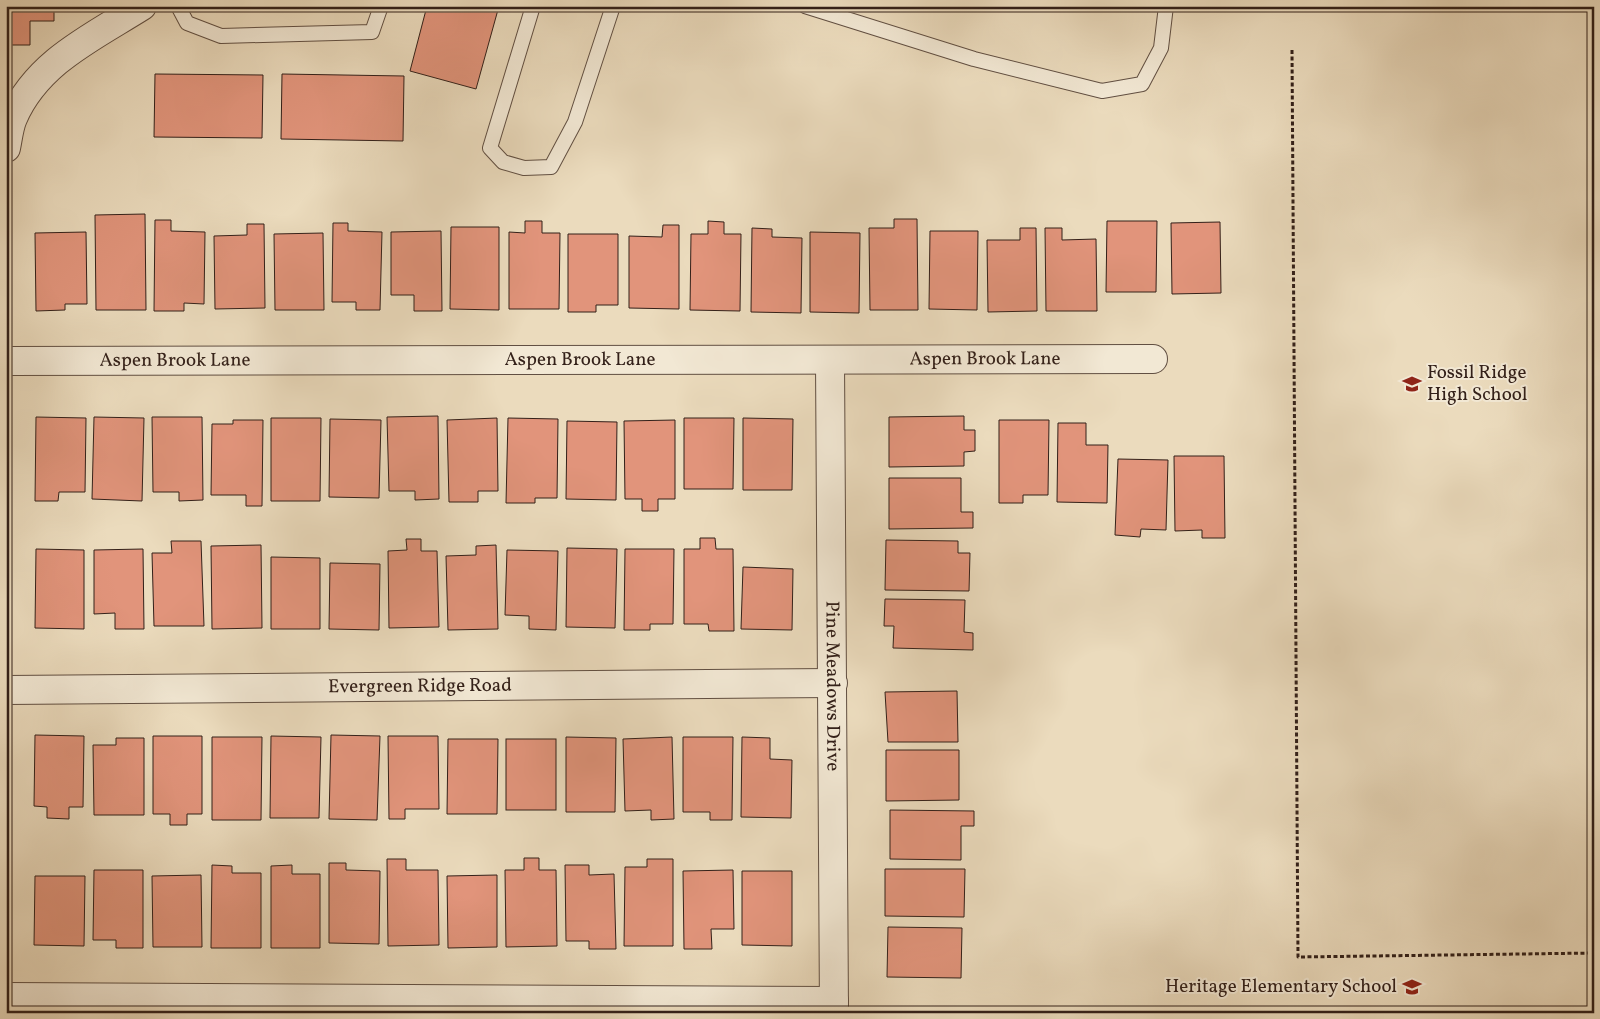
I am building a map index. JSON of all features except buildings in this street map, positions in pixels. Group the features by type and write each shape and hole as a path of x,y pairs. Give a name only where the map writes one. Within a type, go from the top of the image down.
{"street":[{"path":"6,148 9,119 29,88 57,60 142,6"},
{"name":"Aspen Brook Lane","path":"6,361 1153,359"},
{"name":"Pine Meadows Drive","path":"830,360 834,1007"},
{"name":"Evergreen Ridge Road","path":"6,690 833,683"},
{"path":"6,997 834,1007"}],"lane":[{"path":"178,6 187,23 221,36 372,32 381,6"},
{"path":"533,6 490,148 503,162 524,168 551,167 575,122 613,6"},
{"path":"805,6 974,59 1102,91 1142,84 1161,48 1166,6"}],"path":[{"path":"1292,50 1298,958 1594,953"}],"place":[{"name":"Fossil Ridge High School","path":"1412,384"},
{"name":"Heritage Elementary School","path":"1412,987"}]}
